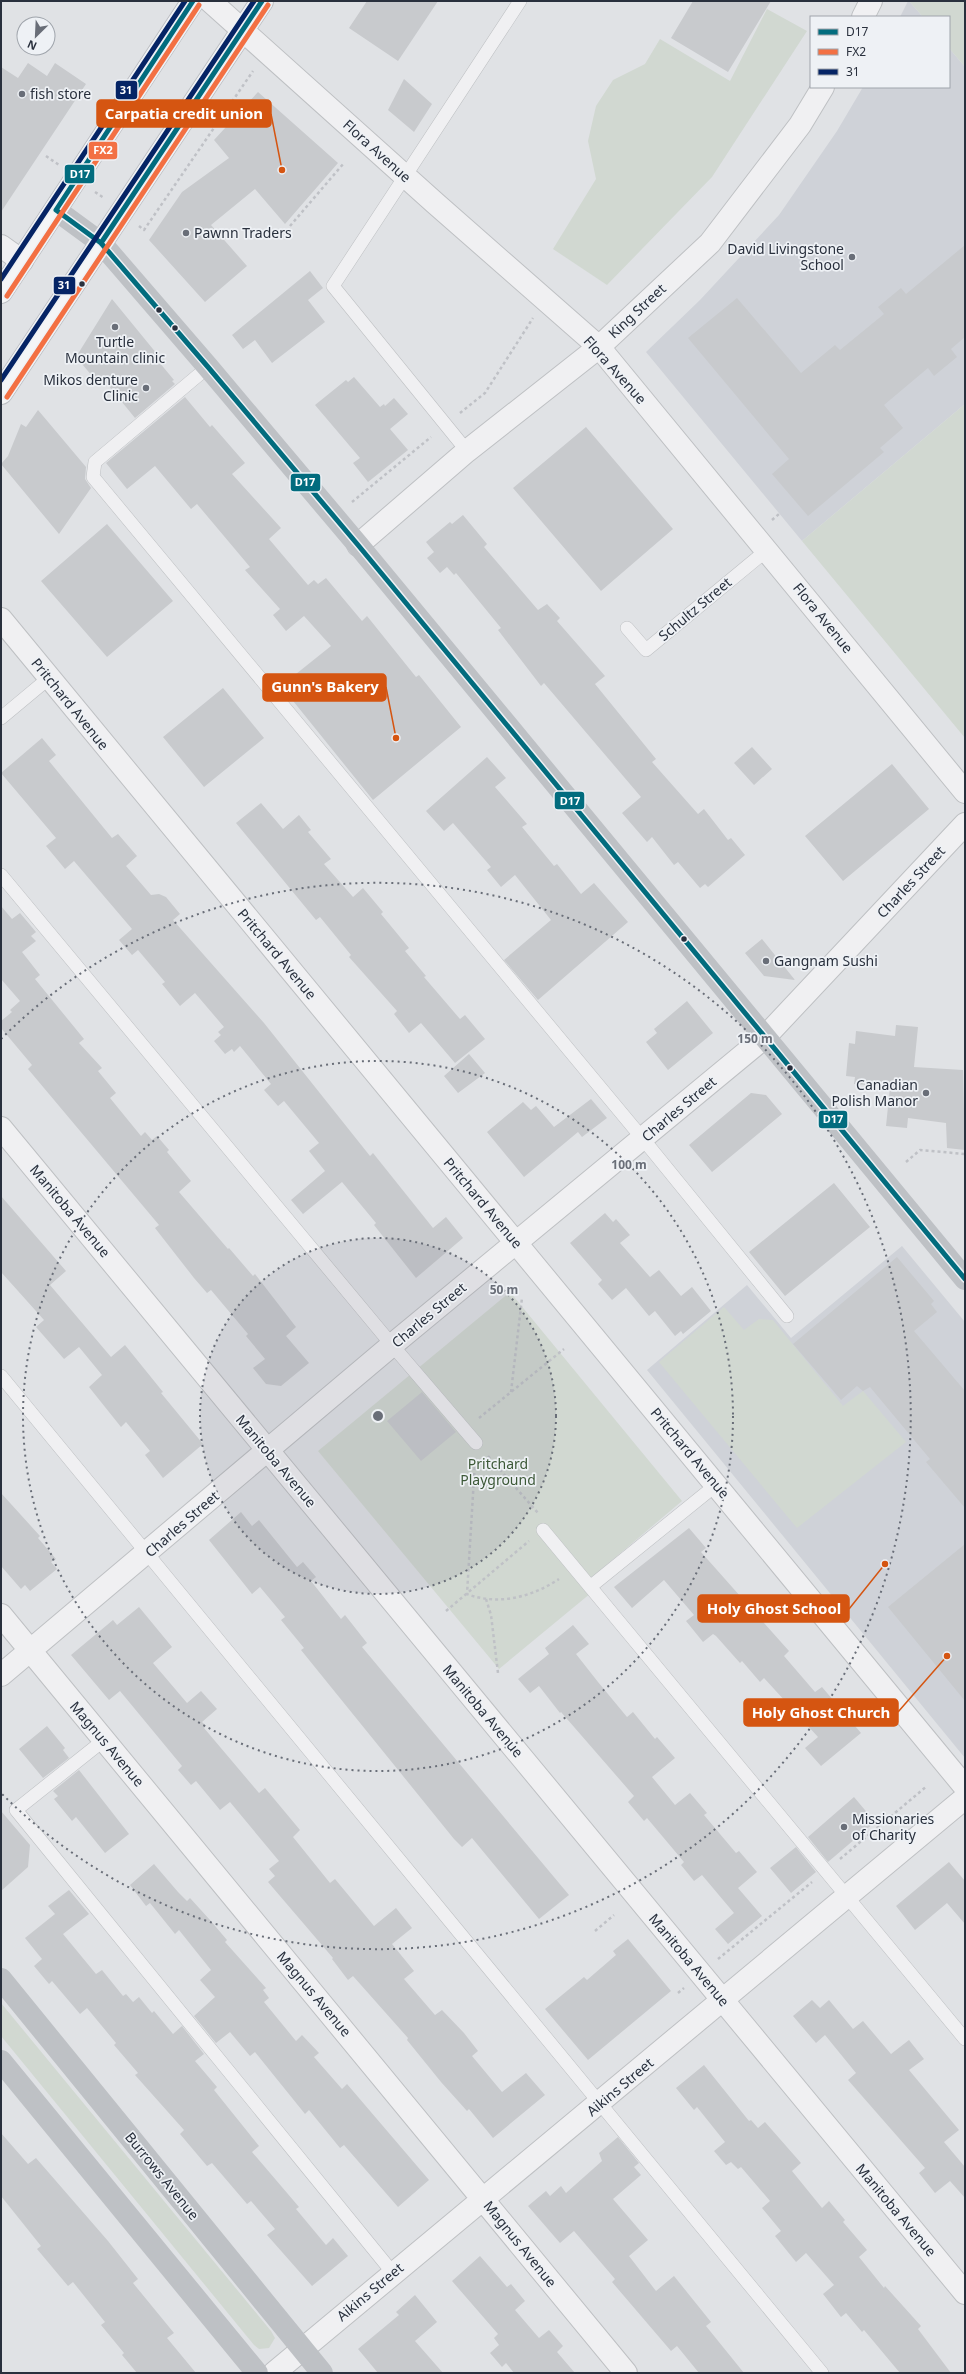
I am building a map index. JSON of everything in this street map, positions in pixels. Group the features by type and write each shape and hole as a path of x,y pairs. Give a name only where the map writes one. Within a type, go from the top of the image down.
{"main road":[{"path":"1,292 193,1"},
{"path":"1,393 262,1"},
{"path":"56,210 101,243 208,367 358,545 965,1279"},
{"name":"Burrows Avenue","path":"1,1979 322,2373"},
{"path":"1,2061 257,2373"}],"street":[{"name":"Flora Avenue","path":"210,1 599,347 965,792"},
{"path":"864,16 871,1"},
{"name":"King Street","path":"358,545 466,451 599,347 710,243 800,125 823,88"},
{"path":"1,246 22,261"},
{"name":"Pritchard Avenue","path":"1,619 965,1787"},
{"name":"Charles Street","path":"1,1675 267,1450 765,1038 965,824"},
{"name":"Manitoba Avenue","path":"1,1128 965,2293"},
{"name":"Magnus Avenue","path":"1,1615 626,2373"},
{"name":"Aikins Street","path":"274,2373 393,2273 723,2002 965,1798"}],"lane":[{"path":"466,451 333,286 520,1"},
{"path":"208,367 95,462 93,477 643,1139 787,1316"},
{"name":"Schultz Street","path":"627,628 646,650 767,550"},
{"path":"1,718 49,678"},
{"path":"1,875 392,1346 476,1442"},
{"path":"1,1376 822,2373"},
{"path":"590,1587 716,1485"},
{"path":"543,1530 965,2039"},
{"path":"104,1740 16,1810 393,2273"}],"path":[{"path":"290,226 344,163"},
{"path":"906,1162 920,1150 965,1154"},
{"path":"511,1392 522,1298"},
{"path":"465,1430 564,1349"},
{"path":"446,1611 543,1530 543,1519 476,1442"},
{"path":"467,1594 476,1442"},
{"path":"467,1594 478,1598 522,1598 553,1583 575,1569"},
{"path":"486,1598 491,1614 498,1673"},
{"path":"678,1993 927,1786"},
{"path":"595,1931 614,1915"}],"shaded area":[{"path":"909,1 922,16 900,16"},
{"name":"David Livingstone School","path":"950,49 965,67 965,404 802,541 646,352 700,300 779,215 837,131 862,88 950,88"},
{"path":"902,1246 965,1322 965,1758 647,1370 747,1285 791,1338"}],"green space":[{"path":"909,1 965,1 965,67 950,49 950,16 922,16"},
{"path":"767,9 807,31 712,177 607,285 553,249 596,179 588,141 596,106 613,80 645,64 660,39 730,81"},
{"path":"965,404 965,738 802,541"},
{"name":"Pritchard Playground","path":"510,1292 682,1501 584,1584 591,1593 499,1669 318,1451"},
{"path":"724,1307 744,1330 759,1319 773,1320 843,1406 863,1391 906,1442 797,1528 659,1362"},
{"path":"1,2003 271,2331 275,2338 269,2348 259,2349 254,2345 1,2036"}],"building":[{"path":"367,1 438,1 398,61 349,28"},
{"path":"693,1 771,1 728,72 671,38"},
{"path":"28,63 47,76 55,63 86,84 1,212 1,67 18,78"},
{"path":"404,79 432,104 414,132 388,110"},
{"path":"258,92 338,163 285,224 255,189 211,225 247,266 205,302 149,240 182,192 229,158 214,140"},
{"path":"965,245 965,337 951,349 957,357 934,376 928,368 884,405 903,428 880,448 884,452 808,516 772,474 789,459 688,338 737,298 801,373 835,345 840,350 884,314 878,307 901,288 906,294"},
{"path":"310,271 323,288 308,300 325,322 272,363 255,340 243,349 232,335"},
{"path":"112,299 157,354 154,356 174,380 172,381 175,384 135,418 104,380 99,384 76,357"},
{"path":"354,377 380,407 384,404 385,406 394,398 408,414 390,429 408,450 368,482 353,463 360,458 315,405 346,380 348,382"},
{"path":"185,397 210,427 212,425 245,463 232,474 281,528 269,539 308,585 314,580 318,584 326,578 362,621 367,616 416,677 419,675 461,727 373,800 281,686 331,646 304,616 286,631 273,615 280,609 245,570 250,567 197,504 191,509 155,466 127,489 106,463"},
{"path":"38,410 86,467 85,479 91,488 59,534 1,464 8,456 21,424 26,427"},
{"path":"586,427 673,529 601,591 513,488"},
{"path":"463,515 487,544 484,547 538,610 547,604 560,618 557,621 605,676 595,684 656,759 652,762 698,814 704,809 728,840 731,838 745,855 708,887 705,884 700,888 678,862 674,865 652,837 647,842 622,813 641,797 544,683 541,686 498,630 501,628 456,573 454,575 447,567 440,573 427,558 434,552 426,542 450,522 452,524"},
{"path":"107,524 173,601 107,657 41,581"},
{"path":"223,688 264,738 204,787 163,737"},
{"path":"42,738 56,755 49,761 112,838 118,834 137,856 126,866 151,895 159,894 166,897 180,914 173,920 264,1023 370,1156 373,1153 433,1228 446,1217 463,1238 416,1278 374,1225 376,1223 342,1182 303,1214 291,1200 325,1171 309,1151 319,1143 284,1101 278,1106 264,1090 271,1084 240,1046 234,1052 232,1049 225,1054 214,1041 221,1035 218,1032 224,1027 195,993 180,1006 162,984 165,982 138,950 132,955 119,940 132,929 74,861 65,869 46,846 56,838 1,773"},
{"path":"752,747 772,769 754,785 734,763"},
{"path":"487,757 506,778 495,787 527,824 522,827 554,866 557,864 581,894 594,883 628,922 538,1000 504,960 551,920 515,875 501,887 487,870 491,867 453,823 444,831 426,811"},
{"path":"892,764 929,809 843,881 805,836"},
{"path":"261,803 283,829 299,815 311,830 308,832 331,859 324,864 353,897 363,888 383,912 381,914 409,948 405,951 426,976 424,977 460,1019 465,1015 485,1039 455,1063 421,1023 409,1033 394,1014 397,1011 349,957 351,955 320,917 316,920 236,823"},
{"path":"1,906 12,919 20,913 36,932 31,936 36,941 22,952 40,975 35,979 84,1039 79,1043 102,1068 98,1071 116,1093 110,1098 141,1136 145,1132 152,1140 157,1136 169,1150 167,1152 191,1181 179,1192 253,1276 255,1274 296,1327 286,1336 309,1363 281,1386 266,1384 253,1368 265,1359 246,1336 248,1334 211,1290 207,1293 194,1278 155,1228 159,1225 28,1069 32,1065 1,1028 1,1021 12,1012 10,1010 20,1001 1,979"},
{"name":"Gangnam Sushi","path":"762,939 795,980 764,976 745,953"},
{"path":"687,1001 713,1033 668,1070 646,1042 657,1033 654,1029"},
{"name":"Canadian Polish Manor","path":"896,1025 918,1027 914,1067 963,1070 965,1150 947,1148 946,1123 908,1118 907,1128 886,1126 890,1087 854,1084 855,1077 846,1076 849,1043 855,1044 856,1031 895,1036"},
{"path":"469,1054 485,1073 458,1093 444,1076"},
{"path":"751,1093 766,1095 782,1114 712,1172 689,1145"},
{"path":"591,1099 607,1118 582,1137 578,1132 524,1177 487,1132 523,1102 531,1110 536,1106 554,1127"},
{"path":"834,1183 870,1227 785,1296 749,1252"},
{"path":"1,1196 66,1271 50,1285 111,1357 125,1345 163,1392 161,1393 203,1444 163,1478 145,1455 150,1451 126,1422 121,1427 89,1387 102,1375 79,1347 64,1359 36,1327 44,1320 1,1272"},
{"path":"605,1213 613,1222 616,1219 630,1235 620,1243 650,1277 659,1270 681,1296 692,1287 711,1311 683,1334 681,1331 675,1336 655,1311 649,1316 626,1288 612,1300 598,1284 602,1280 570,1243"},
{"path":"897,1257 934,1301 931,1304 937,1312 914,1331 965,1391 965,1508 926,1462 930,1459 870,1387 863,1391 857,1386 841,1400 793,1344"},
{"path":"422,1392 456,1432 421,1461 387,1421"},
{"path":"1,1493 40,1536 38,1538 56,1559 51,1562 57,1569 30,1591 25,1585 21,1589 1,1566"},
{"path":"241,1512 252,1526 259,1520 297,1567 303,1562 316,1577 311,1581 341,1619 345,1615 367,1643 362,1647 569,1895 539,1919 472,1838 462,1847 454,1839 301,1650 304,1648 281,1620 285,1617 260,1587 252,1594 209,1540"},
{"path":"689,1528 706,1548 701,1552 789,1651 784,1656 815,1692 822,1687 861,1733 821,1766 805,1748 818,1737 764,1678 760,1682 742,1661 740,1663 716,1636 713,1634 703,1642 686,1621 694,1615 664,1580 632,1608 614,1587"},
{"path":"965,1544 965,1701 888,1607"},
{"path":"139,1607 172,1647 153,1663 187,1703 201,1691 217,1709 202,1722 206,1726 204,1728 259,1793 265,1788 300,1830 293,1837 330,1883 335,1879 374,1926 396,1908 412,1928 392,1944 414,1971 404,1979 435,2015 442,2010 464,2033 478,2051 472,2056 502,2092 526,2073 545,2095 493,2138 469,2109 467,2111 441,2082 407,2040 408,2038 353,1976 348,1980 332,1959 333,1958 268,1882 275,1876 269,1869 279,1861 230,1802 220,1810 196,1781 191,1785 178,1770 182,1766 120,1691 109,1700 71,1655 113,1620 117,1625"},
{"path":"573,1625 589,1644 576,1654 627,1717 633,1712 655,1739 657,1737 675,1758 652,1777 675,1805 690,1793 707,1813 704,1815 736,1853 739,1851 757,1872 738,1888 762,1916 728,1944 715,1929 734,1913 702,1875 694,1881 681,1865 684,1862 647,1818 644,1821 628,1802 634,1796 561,1712 560,1713 539,1686 530,1693 518,1679 549,1654 545,1648"},
{"path":"47,1726 65,1748 63,1750 69,1758 43,1778 19,1749"},
{"path":"79,1770 129,1834 105,1853 76,1817 72,1821 54,1799 58,1796 53,1791"},
{"name":"Missionaries of Charity","path":"854,1797 875,1822 828,1862 808,1837"},
{"path":"1,1811 30,1845 28,1867 1,1891"},
{"path":"796,1847 816,1872 791,1893 770,1868"},
{"path":"949,1862 965,1881 965,1924 947,1903 915,1930 896,1906"},
{"path":"154,1864 187,1901 190,1898 210,1920 227,1940 225,1942 266,1988 263,1990 269,1998 264,2002 296,2041 302,2035 319,2053 314,2057 342,2089 347,2084 429,2180 398,2207 344,2145 340,2148 309,2110 305,2114 255,2052 250,2056 230,2032 216,2043 194,2016 215,1997 200,1980 211,1970 179,1930 175,1934 150,1903 146,1906 130,1885"},
{"path":"69,1890 89,1914 63,1934 96,1974 102,1970 123,1996 126,1994 133,2002 139,1997 152,2013 154,2011 173,2034 182,2026 204,2054 195,2061 217,2087 214,2090 259,2146 252,2152 299,2207 296,2209 326,2245 333,2238 348,2256 312,2286 267,2235 275,2229 251,2201 247,2204 212,2163 207,2166 180,2134 184,2130 135,2075 138,2073 114,2045 116,2043 87,2008 80,2014 52,1981 49,1984 34,1966 42,1959 25,1938 55,1914 48,1906"},
{"path":"628,1939 671,1991 588,2060 545,2009 584,1977 587,1980 616,1955 613,1951"},
{"path":"812,2000 820,2008 829,2000 853,2029 863,2021 891,2054 909,2040 924,2059 909,2070 959,2130 944,2142 965,2167 965,2198 950,2181 935,2193 919,2173 925,2168 848,2080 856,2073 825,2035 816,2043 793,2016"},
{"path":"704,2065 749,2121 751,2120 758,2128 765,2122 801,2163 792,2171 822,2208 829,2201 845,2220 843,2222 867,2250 859,2257 884,2288 885,2286 921,2326 918,2329 951,2373 900,2373 864,2330 862,2332 846,2313 841,2317 823,2294 834,2285 806,2253 796,2262 775,2236 781,2231 762,2208 770,2201 741,2167 738,2169 731,2162 726,2165 714,2151 725,2142 697,2107 694,2110 676,2088"},
{"path":"1,2133 28,2164 36,2158 108,2241 138,2279 133,2283 174,2333 167,2338 196,2373 137,2373 122,2355 124,2353 101,2325 105,2322 73,2282 68,2286 37,2249 41,2246 1,2196"},
{"path":"618,2137 639,2163 634,2167 641,2175 613,2199 648,2240 629,2256 656,2291 674,2276 711,2322 706,2326 744,2373 699,2373 677,2346 671,2351 612,2282 615,2279 574,2231 560,2243 528,2206 546,2191 550,2196 561,2186 566,2193 602,2161 599,2153"},
{"path":"480,2256 507,2287 511,2284 525,2301 515,2310 539,2338 549,2330 563,2346 557,2352 575,2373 514,2373 506,2363 502,2367 490,2353 499,2345 494,2338 498,2334 452,2281"},
{"path":"415,2295 437,2322 415,2341 443,2373 378,2373 358,2349 399,2315 396,2312"}],"transit line":[{"name":"31","path":"1,279 185,1"},
{"name":"D17","path":"193,1 56,210 101,243 208,367 358,545 965,1279"},
{"name":"31","path":"1,380 254,1"},
{"name":"D17","path":"101,243 262,1"},
{"name":"FX2","path":"7,296 199,5"},
{"name":"FX2","path":"7,397 268,5"}],"place":[{"name":"fish store","path":"22,94"},
{"name":"Carpatia credit union","path":"282,170"},
{"name":"Pawnn Traders","path":"186,233"},
{"name":"David Livingstone School","path":"852,257"},
{"name":"Turtle Mountain clinic","path":"115,327"},
{"name":"Mikos denture Clinic","path":"146,388"},
{"name":"Gunn's Bakery","path":"396,738"},
{"name":"Gangnam Sushi","path":"766,961"},
{"name":"Canadian Polish Manor","path":"926,1093"},
{"name":"Holy Ghost School","path":"885,1564"},
{"name":"Holy Ghost Church","path":"947,1656"},
{"name":"Missionaries of Charity","path":"844,1827"}]}
